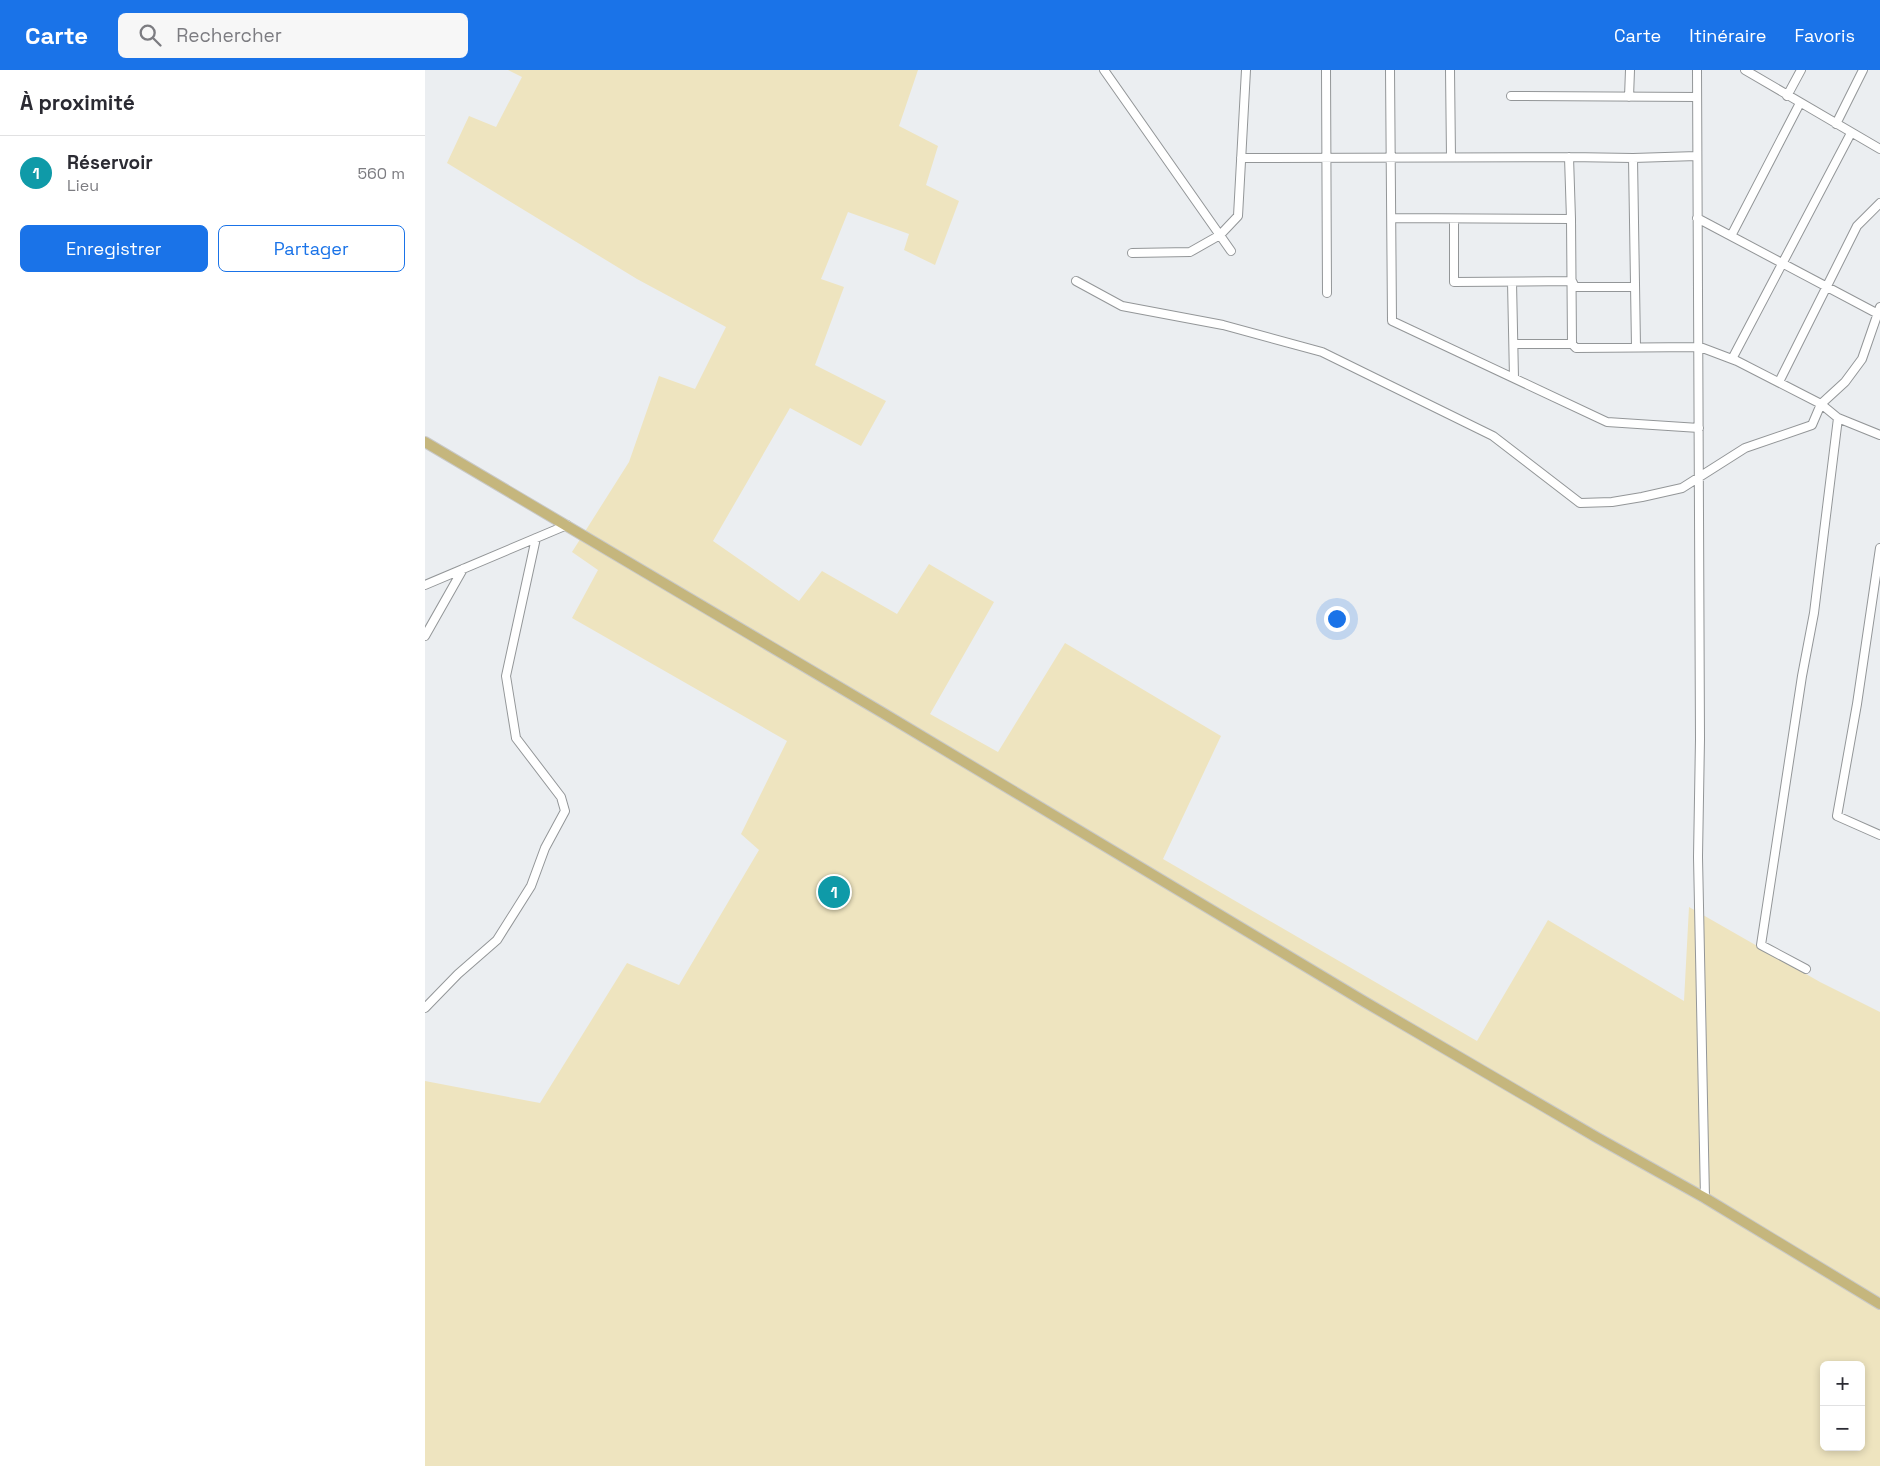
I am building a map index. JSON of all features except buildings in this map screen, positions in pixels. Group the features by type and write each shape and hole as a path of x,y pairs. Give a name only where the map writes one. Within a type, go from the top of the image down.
{"main road":[{"path":"425,442 1365,1002 1596,1137 1705,1198 1880,1304"}],"street":[{"path":"1104,70 1231,251"},
{"path":"1132,253 1190,252 1220,235 1238,216 1246,70"},
{"path":"1326,70 1327,293"},
{"path":"1390,70 1393,321 1607,422 1699,428"},
{"path":"1450,70 1451,157"},
{"path":"1629,97 1630,70"},
{"path":"1697,70 1701,739 1698,857 1705,1198"},
{"path":"1745,70 1880,149"},
{"path":"1787,96 1801,70"},
{"path":"1836,124 1863,70"},
{"path":"1511,96 1697,97"},
{"path":"1731,236 1800,103"},
{"path":"1732,359 1851,133"},
{"path":"1241,158 1633,158 1697,156"},
{"path":"1569,157 1572,344"},
{"path":"1633,158 1635,347"},
{"path":"1779,382 1857,226 1880,203"},
{"path":"1391,218 1571,220"},
{"path":"1076,281 1122,306 1223,325 1322,352 1493,436 1580,503 1612,502 1682,488 1745,448 1813,425 1821,404 1845,382 1862,359 1879,312 1697,218"},
{"path":"1454,219 1454,282 1571,281"},
{"path":"1571,281 1575,287 1635,287"},
{"path":"1513,282 1514,378"},
{"path":"1514,344 1572,344 1576,348 1699,347 1732,359 1821,404 1838,418 1880,435"},
{"path":"1806,969 1761,945 1802,676 1814,613 1838,418"},
{"path":"425,585 567,525"},
{"path":"425,1008 497,940 531,886 545,848 565,811 561,797 516,738 506,676 536,538"},
{"path":"1880,548 1857,704 1837,816 1880,834"},
{"path":"425,636 463,569"}],"sand":[{"path":"508,70 918,70 899,126 938,146 926,185 959,201 935,265 904,250 909,234 848,212 821,279 844,287 815,365 886,401 861,446 790,408 713,541 799,601 822,571 897,614 929,564 994,602 930,714 998,752 1065,643 1221,736 1163,859 1477,1041 1548,920 1684,1001 1689,907 1820,982 1880,1012 1880,1466 425,1466 425,1081 540,1103 627,963 679,985 759,850 741,834 787,741 572,618 598,570 572,552 629,462 659,376 695,389 726,327 637,279 447,163 469,116 496,127 522,77"}],"place":[{"name":"Réservoir","path":"834,892"}]}
